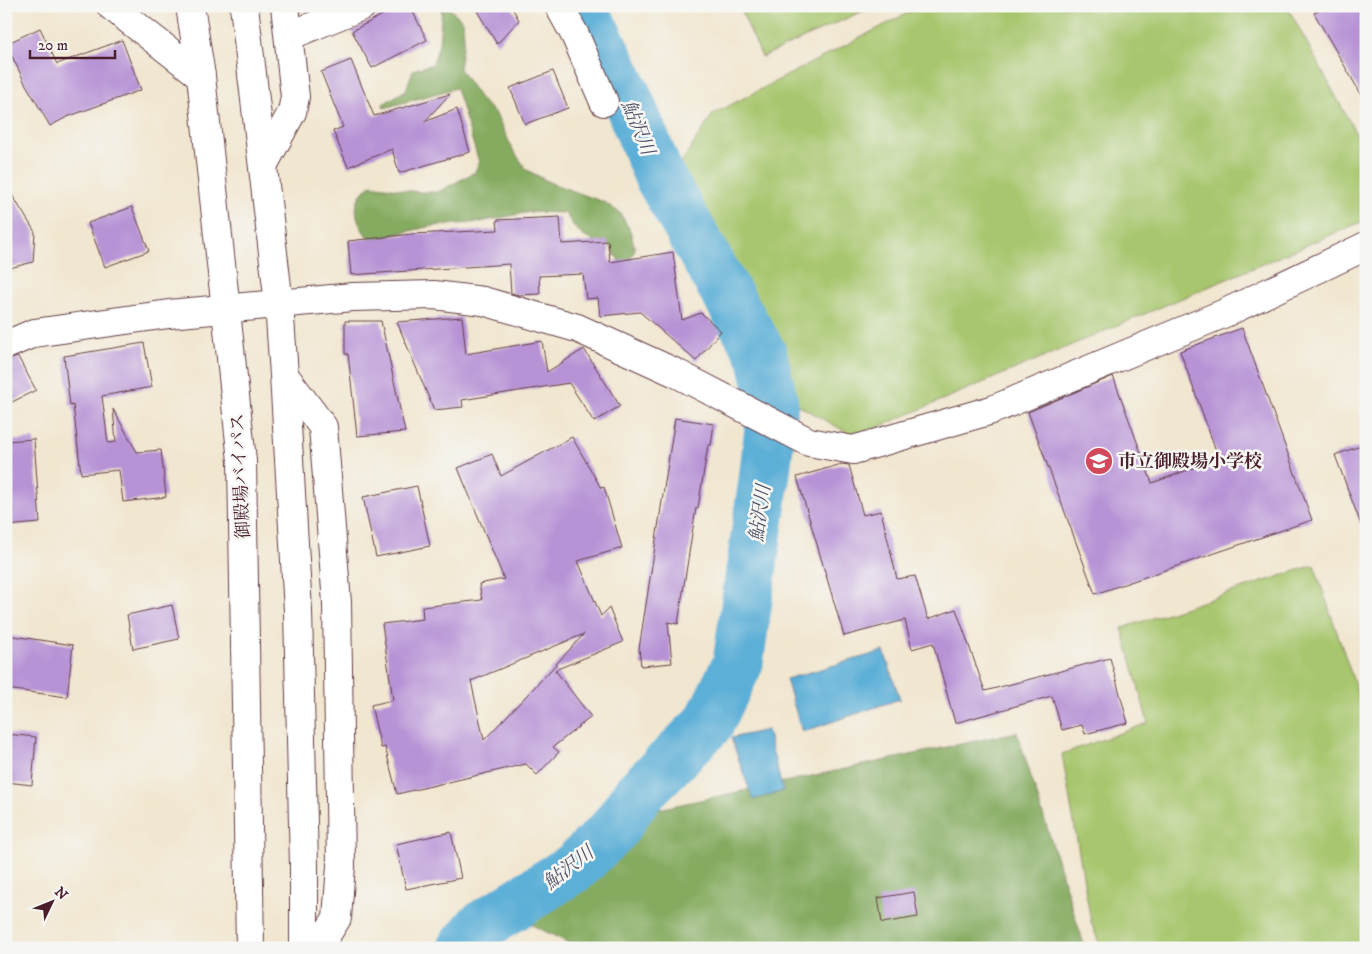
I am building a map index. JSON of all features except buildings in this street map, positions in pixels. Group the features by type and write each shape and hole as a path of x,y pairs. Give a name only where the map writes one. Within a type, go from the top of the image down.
{"main road":[{"path":"111,6 201,76"},
{"name":"御殿場バイパス","path":"190,6 201,76 242,461 250,948"},
{"path":"244,6 278,304 284,375 298,610 304,948"},
{"path":"263,166 292,112 296,97 285,6"},
{"path":"289,36 362,6"},
{"path":"559,6 575,35 604,102"},
{"path":"6,345 34,333 169,314 353,297 434,295 483,301 577,328 676,372 809,442 853,450 992,410 1225,313 1366,246"},
{"path":"284,375 323,427 337,603 341,866 337,918 318,948"}],"green space":[{"path":"442,6 447,6 463,21 464,37 459,68 481,100 496,114 513,150 527,170 551,183 604,202 620,213 630,230 635,249 630,259 621,264 608,242 600,242 582,235 565,213 530,212 480,222 432,226 370,240 366,236 360,225 356,207 361,195 371,185 418,192 438,192 475,172 479,162 456,88 384,108 383,104 406,90 413,70 433,64 439,44"},
{"path":"739,6 874,6 762,57"},
{"path":"921,6 1287,6 1366,152 1366,220 855,437 798,405 675,172 713,114"},
{"path":"1314,565 1366,717 1366,948 1101,948 1091,922 1062,754 1148,723 1122,628"},
{"path":"1017,732 1085,948 579,948 518,918 649,811"}],"water":[{"path":"884,651 900,699 802,732 786,679"},
{"path":"767,730 783,791 753,800 731,738"}],"waterway":[{"name":"鮎沢川","path":"463,948 480,927 575,867 613,830 638,794 709,723 738,663 764,480 773,403 762,355 659,176 625,93 580,6"}],"place":[{"name":"市立御殿場小学校","path":"1099,461"}]}
